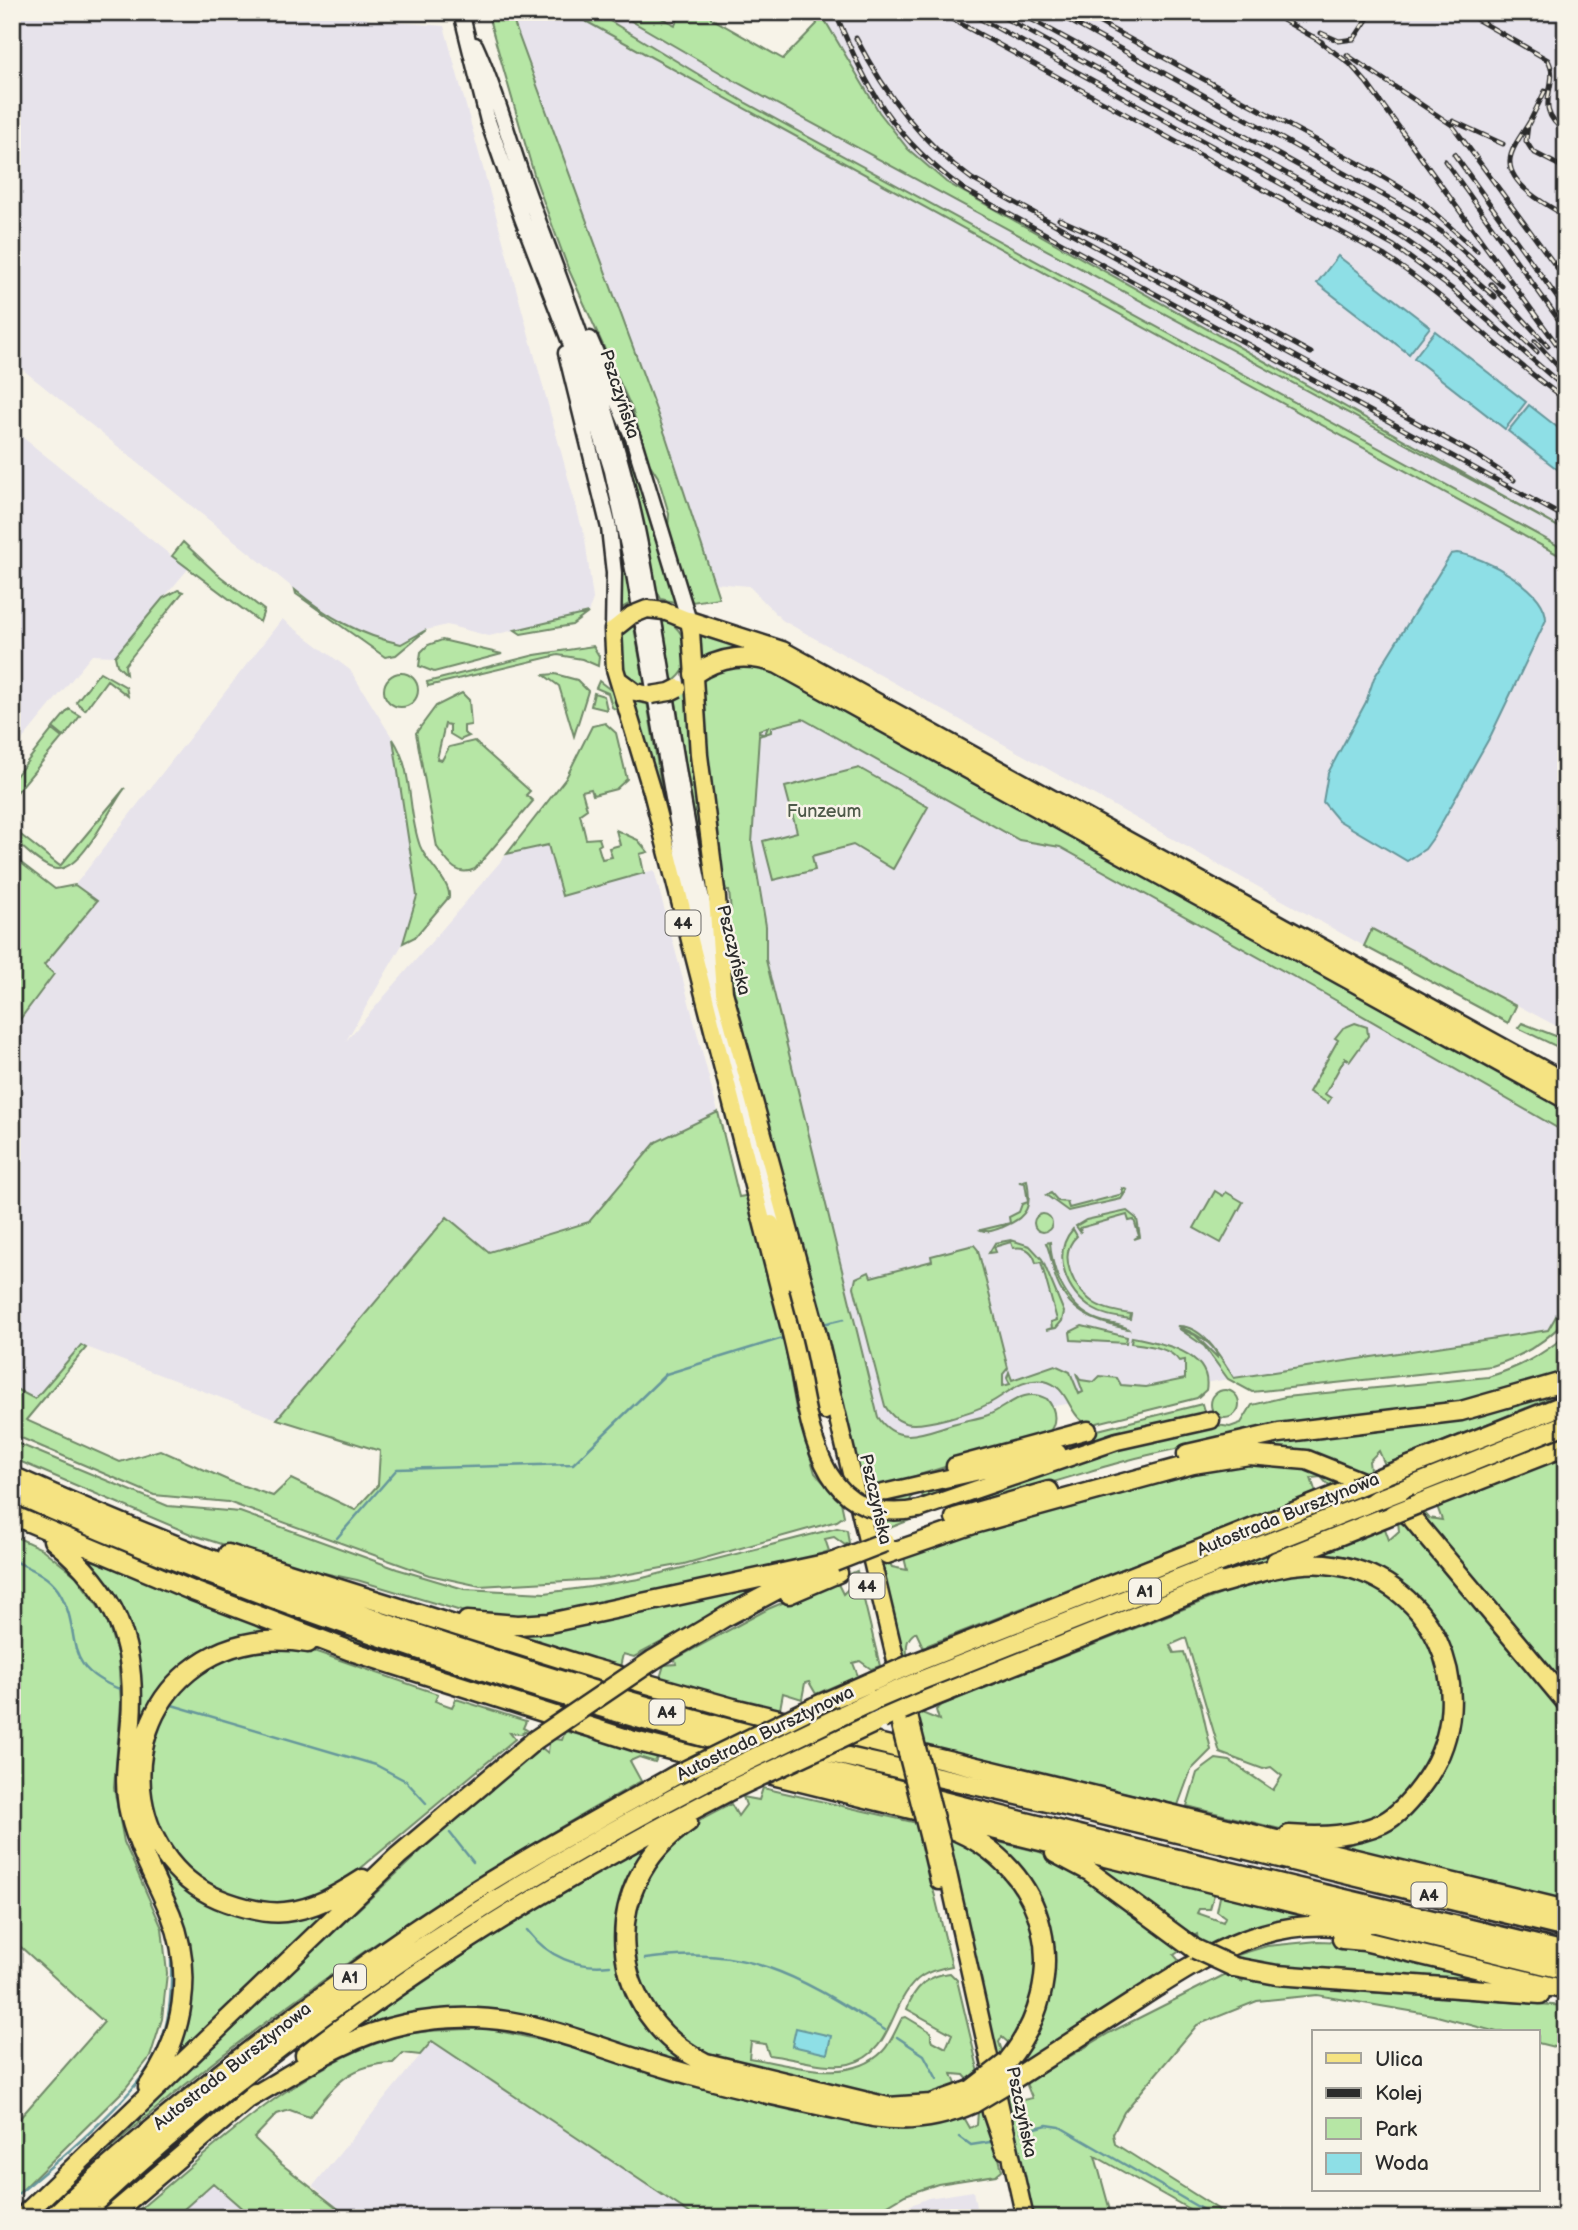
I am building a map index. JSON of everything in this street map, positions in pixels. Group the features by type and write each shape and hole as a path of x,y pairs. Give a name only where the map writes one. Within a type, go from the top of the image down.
{"highway":[{"path":"688,621 782,650 1566,1083"},
{"path":"695,674 710,664 734,658 762,659 778,664 1566,1099"},
{"path":"21,2218 398,1856 535,1740 653,1660 785,1584 992,1506 1239,1440 1461,1411 1566,1381"},
{"name":"Autostrada Bursztynowa","path":"51,2218 165,2118 265,2038 414,1931 564,1838 676,1775 814,1707 912,1664 1566,1404"},
{"name":"Autostrada Bursztynowa","path":"78,2218 235,2085 428,1944 584,1848 704,1782 843,1714 917,1682 1566,1424"},
{"path":"108,2218 248,2099 332,2035 467,1941 621,1848 733,1789 922,1702 1566,1446"},
{"path":"886,1548 1194,1464 1249,1455 1307,1460 1372,1486 1412,1518 1566,1702"},
{"name":"A4","path":"12,1476 210,1560 356,1614 489,1659 674,1714 810,1750 993,1789 1566,1928"},
{"name":"A4","path":"12,1492 170,1559 344,1625 506,1680 700,1738 840,1776 1566,1952"},
{"path":"62,1498 248,1561 591,1668 733,1708 1566,1910"},
{"path":"12,1515 193,1591 351,1650 634,1741 897,1808 1566,1970"},
{"path":"31,1523 74,1557 99,1584 127,1639 133,1687 126,1776 128,1804 134,1830 172,1917 180,1945 183,1994 174,2039 156,2077 123,2120"},
{"path":"1211,1586 1296,1564 1333,1565 1361,1572 1391,1587 1416,1609 1438,1641 1450,1679 1450,1719 1439,1759 1413,1797 1384,1822 1337,1837 1240,1831"},
{"path":"432,1617 518,1625 550,1623 836,1567"},
{"path":"351,1650 282,1639 262,1640 228,1648 194,1667 164,1696 147,1731 139,1777 141,1801 147,1824 162,1853 177,1870 195,1887 242,1908 282,1912 320,1903 398,1856"},
{"path":"733,1789 659,1846 642,1868 630,1897 624,1929 626,1963 635,1993 650,2018 675,2045 706,2063 888,2107 931,2104 973,2096 1007,2062 1031,2028 1046,1981 1045,1944 1032,1901 1004,1862 984,1846 956,1830 897,1808"},
{"path":"1023,1838 1088,1871 1198,1954 1234,1967 1277,1975 1566,1997"},
{"path":"248,2099 320,2056 371,2033 419,2021 481,2017 537,2025 695,2076 873,2117 900,2120 929,2118 1014,2079 1198,1954 1251,1936 1301,1925 1353,1928 1459,1944"},
{"path":"1198,1954 1259,1942 1321,1937 1364,1941 1566,1990"}],"main road":[{"name":"Pszczyńska","path":"462,15 498,101 600,389 623,469 645,572 696,871 724,992 817,1331 906,1727"},
{"name":"Pszczyńska","path":"462,15 488,121 586,384 612,471 634,574 692,906 935,1840 991,2112 1015,2178 1025,2218"},
{"path":"552,259 602,364 633,438 688,621 695,674 670,692 650,695 635,692 619,680"},
{"path":"553,300 609,528 614,573 612,630"},
{"path":"612,630 632,615 647,610 664,611 688,621"},
{"name":"44","path":"612,630 612,652 619,680 652,792 685,931 749,1166 785,1258"},
{"name":"44","path":"695,674 699,755 718,898 724,992"},
{"path":"749,1166 810,1428 827,1474 841,1490 863,1504 889,1511 919,1509 1117,1441"},
{"path":"865,1538 867,1511 879,1494 1211,1420"},
{"path":"848,1461 862,1483 883,1489 1006,1450 1088,1430"}],"shaded area":[{"path":"12,12 346,12 370,20 444,26 585,539 593,599 588,613 489,636 447,625 426,630 401,644 347,627 324,613 12,361"},
{"path":"510,12 569,12 1566,559 1566,1031 1373,929 1364,946 782,620 749,586 715,583 666,437"},
{"path":"595,12 616,12 740,84 1559,526 946,182 908,149 879,112 820,12 1566,12 1566,550 746,103"},
{"path":"12,429 188,569 115,656 92,655 12,752"},
{"path":"282,619 350,670 393,739 417,896 406,938 346,1041 507,854 548,844 562,896 654,870 718,1112 656,1142 589,1222 489,1252 447,1217 277,1419 81,1345 35,1400 12,1387 12,1036 18,1029 15,1027 54,974 43,965 97,901 75,885"},
{"path":"744,684 777,684 1566,1124 1566,1299 1548,1330 1054,1406 875,1479 760,1021"},
{"path":"432,2041 697,2218 350,2218 313,2186"},
{"path":"213,2183 253,2218 174,2218"},
{"path":"973,2191 978,2218 895,2218 892,2213 928,2198"}],"green space":[{"path":"487,12 510,12 666,437 719,598 692,602 668,530 669,514 658,477 649,463 632,409 568,268 535,178"},
{"path":"569,12 595,12 746,103 1566,550 1566,559"},
{"path":"616,12 650,12 675,25 682,12 711,12 711,18 783,59 817,24 812,12 820,12 879,112 908,149 946,182 1566,531 740,84"},
{"path":"628,440 678,603 661,599 656,589 622,442"},
{"path":"619,525 631,603 618,610 614,527"},
{"path":"183,542 216,573 264,610 260,622 172,556"},
{"path":"178,590 183,592 125,665 126,674 117,665 115,656 163,598"},
{"path":"295,590 320,609 371,636 401,644 426,630 396,655 385,657 296,594"},
{"path":"588,613 572,625 521,634 515,630"},
{"path":"662,618 678,630 686,648 685,667 672,682"},
{"path":"633,622 645,687 630,680 623,667 620,635"},
{"path":"697,631 762,648 701,663"},
{"path":"442,640 502,654 434,672 419,666 421,652 428,645"},
{"path":"593,646 599,656 598,666 582,659 558,655 428,686 427,682 535,655"},
{"path":"762,664 1546,1097 1566,1109 1566,1133 1323,993 1060,847 1019,840 803,719 771,727 771,732 765,734 768,727 759,730 759,733 764,734 759,736 752,843 766,926 766,960 878,1417 895,1432 914,1435 988,1415 1023,1396 1047,1399 1054,1413 1053,1426 1047,1435 884,1486 869,1483 859,1471 831,1353 818,1312 819,1305 813,1284 806,1274 729,973 725,913 731,912 729,891 725,891 725,899 720,896 700,685 710,671 718,668"},
{"path":"100,672 126,687 128,696 107,680 85,710 76,702"},
{"path":"401,673 413,678 418,690 413,702 401,707 389,702 384,690 389,678"},
{"path":"555,674 577,680 588,691 574,736 559,686 544,675"},
{"path":"599,681 616,694 623,714 612,707 608,693 596,688"},
{"path":"689,684 704,849 699,850 675,696"},
{"path":"462,693 469,700 471,725 464,726 464,733 469,736 460,740 450,734 450,725 445,724 437,759 442,760 449,747 474,741 530,791 526,795 533,801 475,869 468,871 453,867 437,847 416,733 436,706"},
{"path":"594,693 604,696 607,710 591,706"},
{"path":"629,695 647,702 668,825"},
{"path":"69,709 80,716 64,737 53,728"},
{"path":"605,723 616,733 627,779 616,789 593,795 591,789 582,791 587,809 580,814 586,839 599,838 601,844 598,846 602,859 612,857 609,848 620,845 616,830 638,840 648,852 640,854 644,873 562,896 548,845 507,854 566,778 592,726"},
{"path":"52,730 62,738 12,798 12,781"},
{"path":"393,739 404,764 420,846 449,891 449,897 415,937 403,943 417,896"},
{"name":"Funzeum","path":"859,768 928,807 893,869 853,845 812,856 815,870 773,880 763,841 797,832 785,787"},
{"path":"125,788 83,852 63,868 52,868 42,863 12,838 12,828 60,866"},
{"path":"12,856 55,889 75,885 97,901 44,965 54,974 15,1026 18,1029 12,1036 12,1004 15,1000 12,997"},
{"path":"1372,929 1516,1006 1508,1023 1364,946"},
{"path":"1355,1023 1367,1027 1368,1036 1350,1061 1345,1058 1325,1094 1331,1098 1328,1103 1309,1092 1338,1040 1335,1038 1343,1028"},
{"path":"1522,1023 1566,1040 1566,1051 1518,1028"},
{"path":"718,1112 739,1197 751,1195 781,1324 796,1409 815,1473 841,1502 844,1516 837,1521 684,1564 602,1579 480,1586 429,1575 228,1502 154,1495 12,1434 12,1387 35,1399 81,1345 86,1348 26,1420 120,1462 160,1450 232,1482 273,1496 291,1479 355,1510 378,1485 380,1451 277,1419 447,1217 489,1252 589,1222 656,1142"},
{"path":"1027,1180 1029,1197 1028,1204 1026,1210 1023,1215 1011,1223 997,1229 981,1230 1010,1223 1009,1217 1019,1212 1022,1204 1028,1202 1025,1183 1019,1182"},
{"path":"1122,1188 1127,1190 1121,1199 1068,1211 1046,1195 1051,1193 1058,1201 1067,1202 1069,1208 1123,1194"},
{"path":"1215,1191 1223,1196 1226,1192 1243,1202 1221,1243 1194,1228"},
{"path":"1127,1211 1137,1219 1140,1237 1134,1239 1139,1236 1134,1220 1129,1221 1127,1215 1080,1228 1081,1233 1076,1226 1086,1220"},
{"path":"1043,1214 1049,1217 1052,1223 1049,1229 1043,1232 1037,1229 1034,1223 1037,1217"},
{"path":"1073,1229 1077,1236 1071,1244 1068,1262 1074,1281 1094,1303 1131,1314 1130,1319 1106,1315 1093,1309 1075,1293 1069,1283 1063,1261 1066,1239"},
{"path":"1011,1240 1030,1246 1042,1259 1064,1312 1062,1321 1056,1328 1046,1330 1052,1328 1051,1322 1057,1320 1041,1262 1036,1263 1028,1250 1013,1248 1011,1242 994,1247 996,1252 989,1253 995,1243"},
{"path":"1050,1242 1058,1277 1078,1307 1102,1321 1128,1329 1093,1319 1074,1307 1066,1298 1055,1276 1046,1243"},
{"path":"974,1245 978,1250 1008,1368 1003,1374 1003,1386 1010,1384 1007,1378 1009,1372 1012,1380 1055,1365 1070,1372 1079,1394 1083,1392 1076,1373 1081,1380 1094,1382 1100,1376 1117,1378 1121,1385 1146,1387 1185,1379 1185,1360 1179,1361 1170,1353 1157,1348 1131,1343 1132,1337 1169,1346 1193,1358 1206,1377 1206,1390 1197,1398 1089,1425 1076,1415 1059,1389 1052,1384 1036,1380 1015,1387 990,1403 961,1415 913,1424 896,1419 885,1406 854,1287 856,1278 869,1272 871,1277 932,1261 931,1256"},
{"path":"1566,1299 1566,1319 1550,1335 1523,1354 1492,1366 1252,1392 1228,1379 1204,1346 1178,1328 1195,1335 1177,1326 1195,1331 1211,1344 1234,1378 1548,1330","holes":["1195,1335 1213,1347 1217,1357"]},
{"path":"1082,1326 1127,1337 1126,1343 1071,1340 1070,1332"},
{"path":"1566,1335 1566,1369 1511,1389 1399,1414 1170,1450 1013,1493 967,1502 1049,1474 1098,1453 1210,1424 1230,1427 1241,1423 1252,1405 1285,1397 1488,1377 1529,1360"},
{"path":"1566,1386 1566,1392 1385,1465 1379,1451 1369,1461 1370,1470 1360,1474 1316,1458 1240,1450 1286,1436"},
{"path":"1225,1390 1235,1394 1239,1404 1235,1414 1225,1418 1215,1414 1211,1404 1215,1394"},
{"path":"1202,1404 1206,1418 1034,1456 1042,1444"},
{"path":"1566,1412 1566,1418 1397,1486 1393,1483"},
{"path":"12,1441 168,1506 240,1512 397,1569 464,1589 545,1593 639,1579 837,1528 847,1530 849,1543 845,1545 834,1537 825,1539 829,1551 774,1570 544,1618 471,1614 357,1580 286,1565 193,1535 12,1458"},
{"path":"1566,1455 1566,1693 1415,1515 1423,1511 1429,1518 1442,1520 1437,1506"},
{"path":"1047,1458 925,1505 921,1491 913,1493 908,1506 875,1504 880,1497"},
{"path":"1291,1461 1347,1479 1329,1486 1321,1477 1311,1478 1316,1493 923,1647 916,1632 909,1639 907,1654 903,1656 880,1563 888,1560 892,1567 907,1570 903,1553 1217,1463"},
{"path":"1360,1495 1365,1498 925,1674 922,1670"},
{"path":"12,1501 287,1615 559,1707 552,1711 319,1634 12,1510"},
{"path":"1383,1510 1314,1541 929,1691 1051,1639"},
{"path":"872,1516 912,1517 913,1519 874,1534"},
{"path":"1404,1518 1566,1710 1566,1902 1320,1842 1378,1828 1454,1732 1427,1613 1317,1559 1314,1553 1384,1526 1389,1540 1399,1531 1398,1522"},
{"path":"12,1535 42,1549 76,1576 106,1618 118,1656 121,1703 114,1788 124,1842 162,1928 167,1973 162,2019 150,2057 124,2090 12,2200 12,2127 104,2022 12,1939"},
{"path":"89,1559 274,1631 274,1634 255,1635 151,1708 146,1835 240,1911 340,1901 175,2063 172,2061 190,1990 145,1843 130,1629 113,1594"},
{"path":"857,1571 880,1666 871,1669 860,1661 853,1663 858,1676 816,1694 809,1682 805,1683 802,1699 783,1693 780,1709 775,1712 660,1678 664,1665 676,1664 675,1659 768,1609 836,1580 843,1594 849,1588 850,1574"},
{"path":"1323,1571 1357,1576 1399,1599 1438,1648 1446,1727 1415,1787 1383,1815 1343,1831 1288,1831 1187,1806 1197,1773 1216,1759 1230,1761 1273,1790 1282,1776 1271,1767 1263,1769 1220,1753 1186,1638 1170,1645 1174,1653 1184,1652 1201,1705 1211,1750 1191,1770 1178,1805 925,1746 916,1716 922,1713 939,1720 936,1710 942,1705 1259,1579"},
{"path":"298,1583 603,1676 594,1682"},
{"path":"771,1583 634,1657 623,1654 620,1667 493,1629"},
{"path":"269,1645 311,1650 438,1694 435,1701 452,1707 456,1699 526,1721 523,1728 527,1730 521,1734 510,1733 515,1739 330,1894 279,1906 251,1904 206,1886 170,1853 146,1797 150,1734 188,1678 220,1659"},
{"path":"631,1685 759,1719 749,1724 622,1690"},
{"path":"587,1714 704,1747 693,1753 579,1719"},
{"path":"565,1731 658,1756 655,1762 639,1757 630,1761 641,1781 480,1876 401,1927 248,2035 103,2154 34,2218 28,2218 470,1805 542,1748 548,1753 549,1743 554,1739 562,1740"},
{"path":"763,1788 917,1823 952,1966 925,1974 911,1986 884,2038 864,2058 849,2064 820,2064 769,2055 765,2044 751,2042 749,2058 819,2070 853,2068 869,2062 883,2051 902,2018 906,2017 931,2032 931,2040 946,2048 952,2034 907,2009 923,1984 950,1973 957,1980 980,2077 971,2083 964,2075 952,2074 958,2089 901,2102 731,2067 678,2040 642,1994 628,1941 642,1878 693,1824 731,1804 738,1816 746,1805 743,1797 759,1800"},
{"path":"946,1832 967,1841 1012,1878 1035,1923 1040,1990 1012,2046 1002,2037 999,2042 1004,2057 998,2062"},
{"path":"658,1837 623,1904 636,2004 708,2069 945,2109 704,2073 515,2015 352,2035 350,2032 492,1936"},
{"path":"982,1838 1040,1852 1063,1862 1184,1948 1174,1955 1182,1964 1020,2068 1016,2059 1048,1938"},
{"path":"1082,1861 1215,1891 1210,1909 1199,1909 1197,1913 1223,1922 1225,1917 1217,1911 1220,1897 1225,1895 1330,1919 1209,1951 1199,1946 1197,1934 1187,1940"},
{"path":"1318,1941 1345,1942 1535,1985 1274,1970 1227,1958 1267,1946"},
{"path":"1230,1972 1242,1982 1244,1978 1307,1988 1566,2006 1566,2050 1540,2044 1540,2030 1489,2030 1433,2015 1317,1995 1257,2001 1197,2025 1124,2112 1113,2134 1115,2144 1232,2218 1205,2218 1095,2156 1112,2218 1034,2218 1005,2094 1012,2091 1023,2100 1032,2098 1026,2083 1109,2033"},
{"path":"485,2028 577,2048 672,2081 872,2127 905,2130 965,2119 970,2128 977,2124 978,2112 986,2107 1002,2170 996,2175 938,2184 905,2195 866,2218 697,2218 432,2041 420,2055 403,2053 393,2063 365,2067 354,2072 335,2086 309,2117 290,2110 277,2114 254,2138 280,2163 350,2218 253,2218 213,2183 174,2218 129,2218 257,2112 326,2066 400,2036"}],"water":[{"path":"1338,256 1430,327 1409,354 1317,283"},
{"path":"1435,331 1526,402 1505,429 1414,358"},
{"path":"1529,405 1566,434 1566,476 1508,431"},
{"path":"1457,553 1483,561 1512,576 1536,597 1546,620 1491,735 1433,838 1425,849 1407,861 1338,820 1323,802 1328,773 1366,702 1374,678 1451,554"},
{"path":"796,2028 831,2036 827,2054 792,2046"}],"waterway":[{"path":"823,1324 844,1319"},
{"path":"337,1538 397,1469 573,1464 666,1374 783,1338"},
{"path":"12,1560 54,1584 66,1606 80,1659 88,1670 101,1680 122,1690"},
{"path":"172,1705 376,1765 406,1781 426,1803"},
{"path":"450,1833 473,1862"},
{"path":"527,1930 544,1947 564,1959 586,1965 610,1965"},
{"path":"645,1959 715,1956 772,1969 826,1994 885,2030"},
{"path":"12,2199 89,2133 142,2076 163,2036 170,1998 171,1960"},
{"path":"897,2037 924,2055 937,2079"},
{"path":"1021,2132 1047,2125 1060,2127 1217,2218"},
{"path":"960,2137 971,2145 990,2142"}],"railway":[{"path":"835,12 860,67 886,112 919,152 965,190 1566,518"},
{"path":"939,12 1385,256 1432,290 1566,400"},
{"path":"968,12 1394,246 1452,289 1566,389"},
{"path":"994,12 1400,236 1462,280 1537,352"},
{"path":"1018,12 1407,225 1437,246 1495,297"},
{"path":"1054,12 1412,211 1442,232 1502,286"},
{"path":"1080,12 1373,171 1419,199 1477,251"},
{"path":"1269,12 1322,42"},
{"path":"1321,33 1339,41 1354,39 1372,12"},
{"path":"1464,12 1548,60 1552,78 1548,96 1550,114 1555,123 1566,132"},
{"path":"1314,37 1350,64 1366,82 1566,357"},
{"path":"856,38 879,79 906,116 936,149 972,179 1476,455 1514,480"},
{"path":"1347,55 1452,125 1566,280"},
{"path":"1545,91 1528,125 1526,141 1533,152 1566,169"},
{"path":"1453,121 1503,144"},
{"path":"1530,121 1513,150 1511,169 1515,178 1531,194 1566,216"},
{"path":"1454,154 1566,310"},
{"path":"1445,161 1566,330"},
{"path":"1059,219 1106,240 1311,353"},
{"path":"1491,284 1548,346"},
{"path":"1535,341 1566,375"}]}
